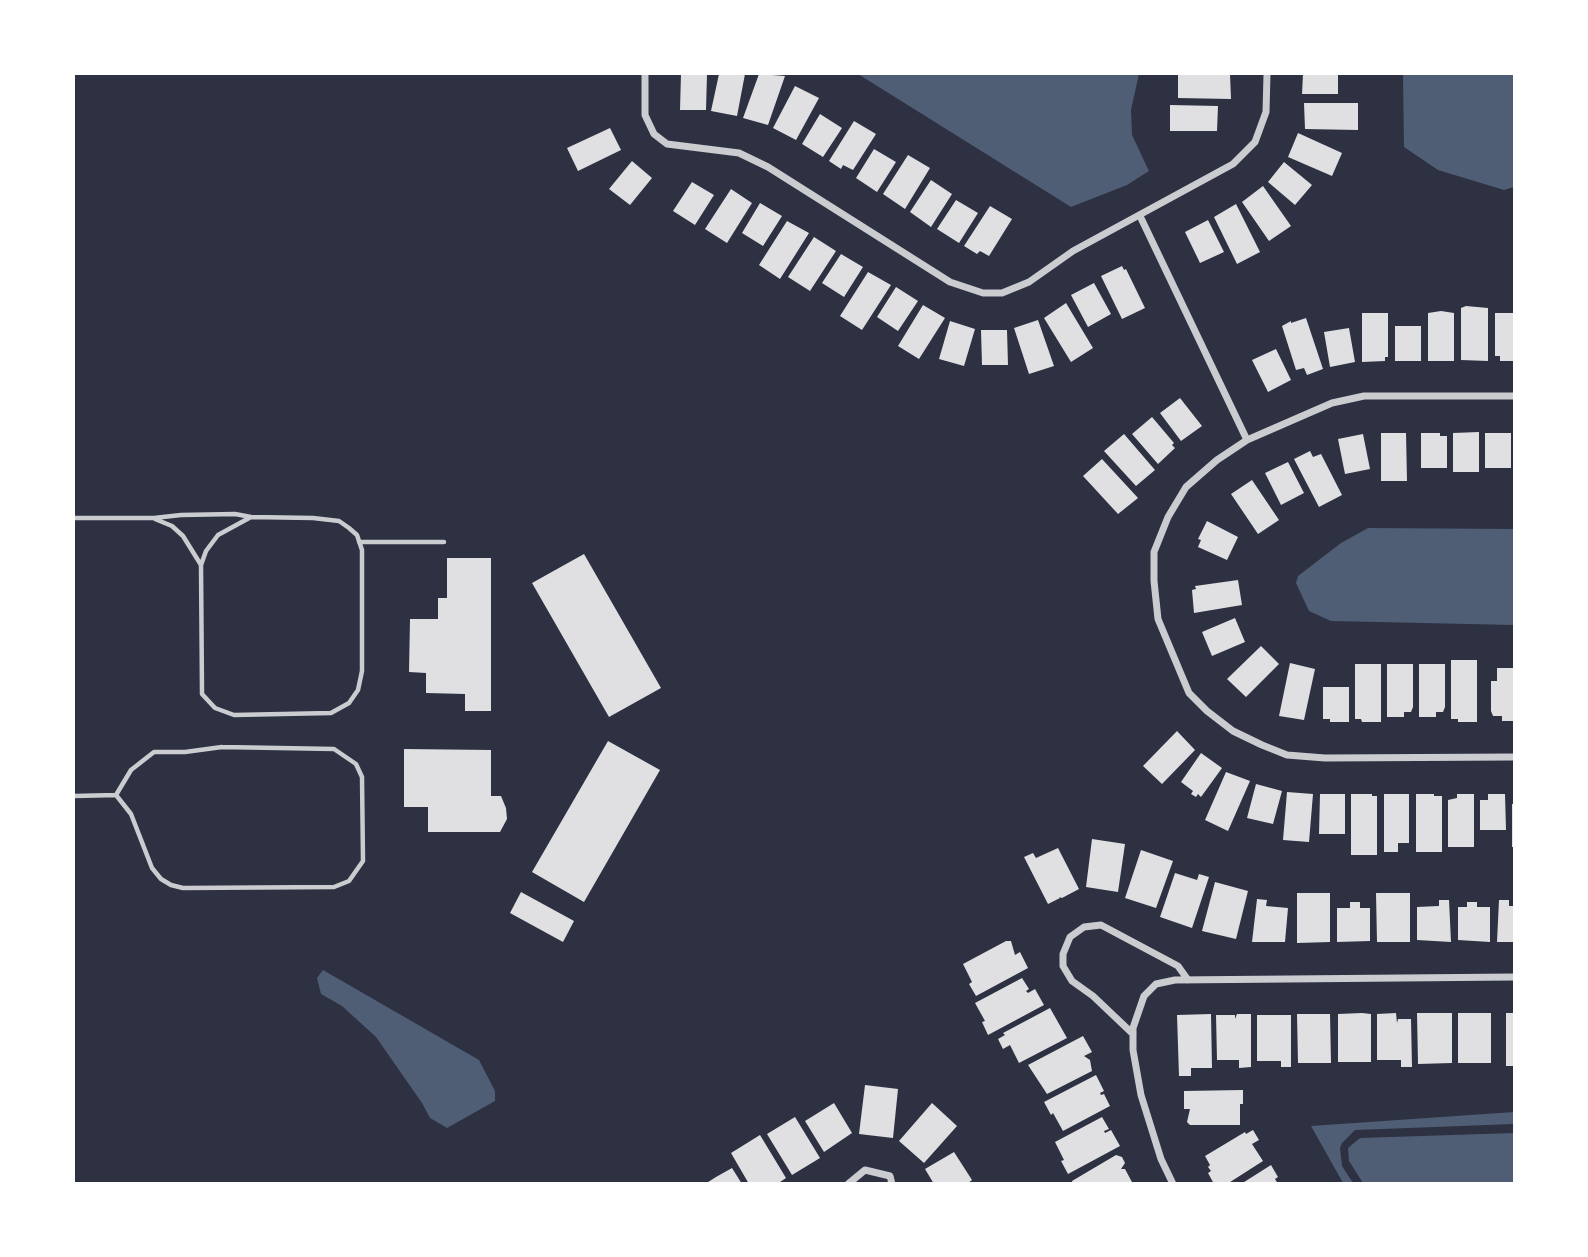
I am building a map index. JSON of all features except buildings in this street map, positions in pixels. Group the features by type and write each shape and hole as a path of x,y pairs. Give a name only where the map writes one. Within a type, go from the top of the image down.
{"street":[{"path":"645,74 645,115 654,134 667,144 739,153 768,167 950,282 983,292 1002,292 1028,282 1073,251 1233,164 1255,142 1266,112 1267,74"},
{"path":"1140,216 1247,440"},
{"path":"1514,397 1364,397 1332,403 1247,440 1217,460 1186,487 1168,517 1154,552 1158,619 1189,693 1233,731 1287,755 1325,758 1514,757"},
{"path":"1133,1034 1093,996 1072,981 1063,966 1063,954 1070,937 1084,927 1101,925 1178,966 1188,980"},
{"path":"1173,1184 1161,1159 1141,1095 1133,1049 1133,1028 1144,996 1156,984 1188,980 1514,977"},
{"path":"848,1184 865,1170 890,1176 892,1184"}],"lane":[{"path":"74,518 235,514 339,521 357,536 362,550 362,671 358,690 349,703 331,713 234,715 215,708 202,694 201,565 206,551 218,535 251,517"},
{"path":"154,518 172,526 183,536 201,565"},
{"path":"359,542 444,542"},
{"path":"222,747 334,749 356,764 362,777 363,860 349,881 334,887 183,888 171,885 161,879 152,868 131,814 116,795 131,770 154,752 185,752 222,747"},
{"path":"74,796 116,795"}],"water":[{"path":"858,74 1139,74 1131,110 1132,135 1149,171 1127,185 1071,207"},
{"path":"1403,74 1514,74 1514,187 1504,190 1438,170 1404,147"},
{"path":"1368,528 1514,529 1514,625 1331,621 1309,611 1296,583 1298,576 1341,543"},
{"path":"323,970 479,1060 495,1091 495,1101 447,1128 430,1118 376,1037 342,1006 321,994 317,978"},
{"path":"1514,1112 1514,1124 1355,1130 1340,1148 1342,1166 1353,1183 1343,1183 1311,1126"},
{"path":"1514,1133 1514,1183 1363,1183 1349,1161 1348,1148 1360,1138"}]}
